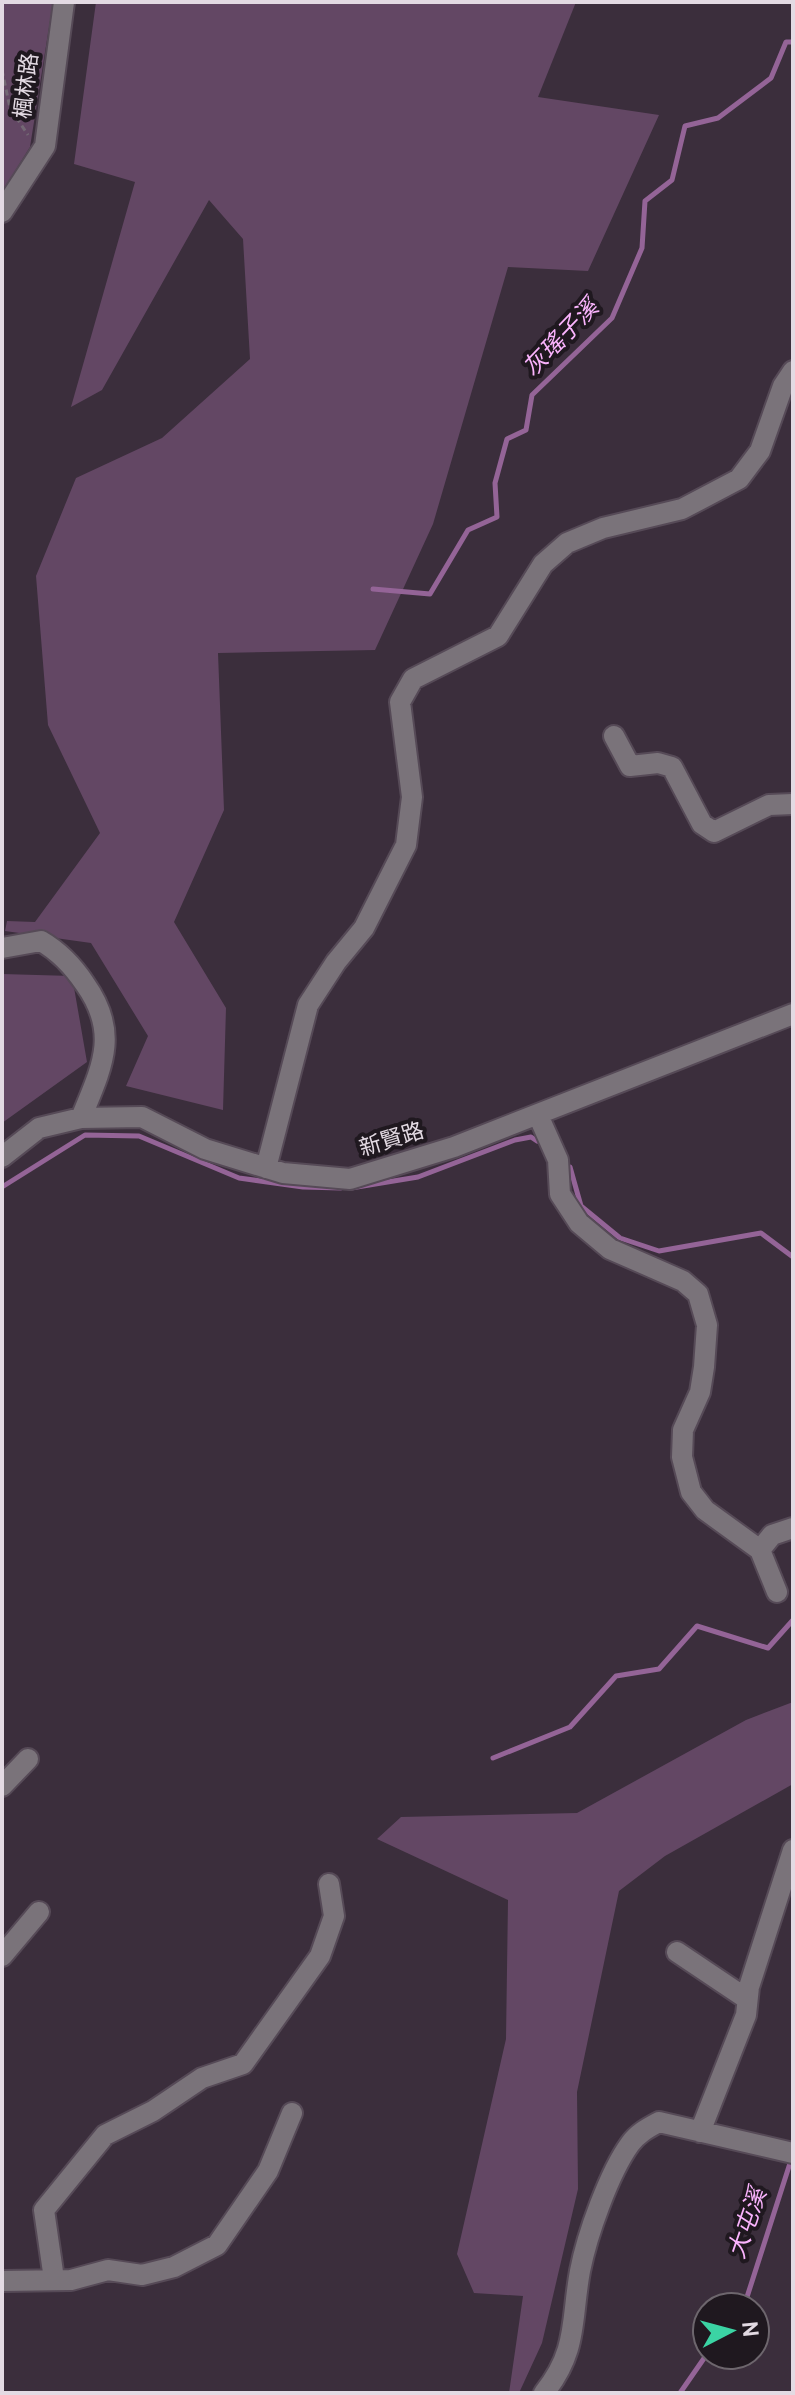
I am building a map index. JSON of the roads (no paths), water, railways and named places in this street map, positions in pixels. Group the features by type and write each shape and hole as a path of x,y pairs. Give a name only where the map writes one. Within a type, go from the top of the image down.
{"street":[{"name":"楓林路","path":"2,212 45,146 64,2"},
{"path":"266,1168 308,1005 336,962 364,928 406,845 412,797 400,702 413,679 498,636 543,564 567,543 603,528 682,509 739,479 760,451 783,386 793,371"},
{"path":"614,736 630,766 658,763 672,767 702,824 714,832 769,805 793,804"},
{"path":"2,948 41,941 59,951 101,1006 107,1035 103,1060 81,1118"},
{"name":"新賢路","path":"2,1157 39,1128 81,1118 142,1117 205,1149 266,1168 283,1173 350,1179 454,1147 793,1014"},
{"path":"538,1115 558,1160 560,1194 579,1223 610,1249 683,1281 698,1294 707,1325 704,1367 700,1392 683,1430 682,1457 691,1492 705,1510 760,1550 777,1592"},
{"path":"760,1550 772,1535 793,1528"},
{"path":"2,1786 28,1759"},
{"path":"700,2132 746,2015 747,1999 793,1850"},
{"path":"54,2279 44,2210 105,2135 153,2111 202,2078 243,2064 320,1956 334,1916 329,1884"},
{"path":"2,1956 39,1912"},
{"path":"677,1952 747,1999"},
{"path":"2,2281 71,2280 108,2270 142,2275 174,2267 217,2245 268,2171 292,2113"},
{"path":"544,2393 569,2353 575,2328 580,2270 603,2202 630,2144 642,2131 659,2122 743,2144 793,2153"}],"waterway":[{"name":"灰瑤子溪","path":"373,589 430,594 468,530 497,517 495,483 507,439 526,430 532,395 612,318 642,248 645,201 672,180 685,126 718,118 771,78 786,42 793,42"},
{"path":"2,1187 85,1135 139,1136 239,1178 303,1187 341,1188"},
{"path":"351,1188 418,1177 515,1140 531,1137 537,1141"},
{"path":"570,1167 581,1206 620,1238 659,1251 761,1233 793,1257"},
{"path":"493,1758 570,1727 616,1676 659,1669 697,1626 768,1648 793,1620"},
{"name":"大屯溪","path":"749,2291 792,2157"},
{"name":"大屯溪","path":"680,2393 695,2371"}]}
